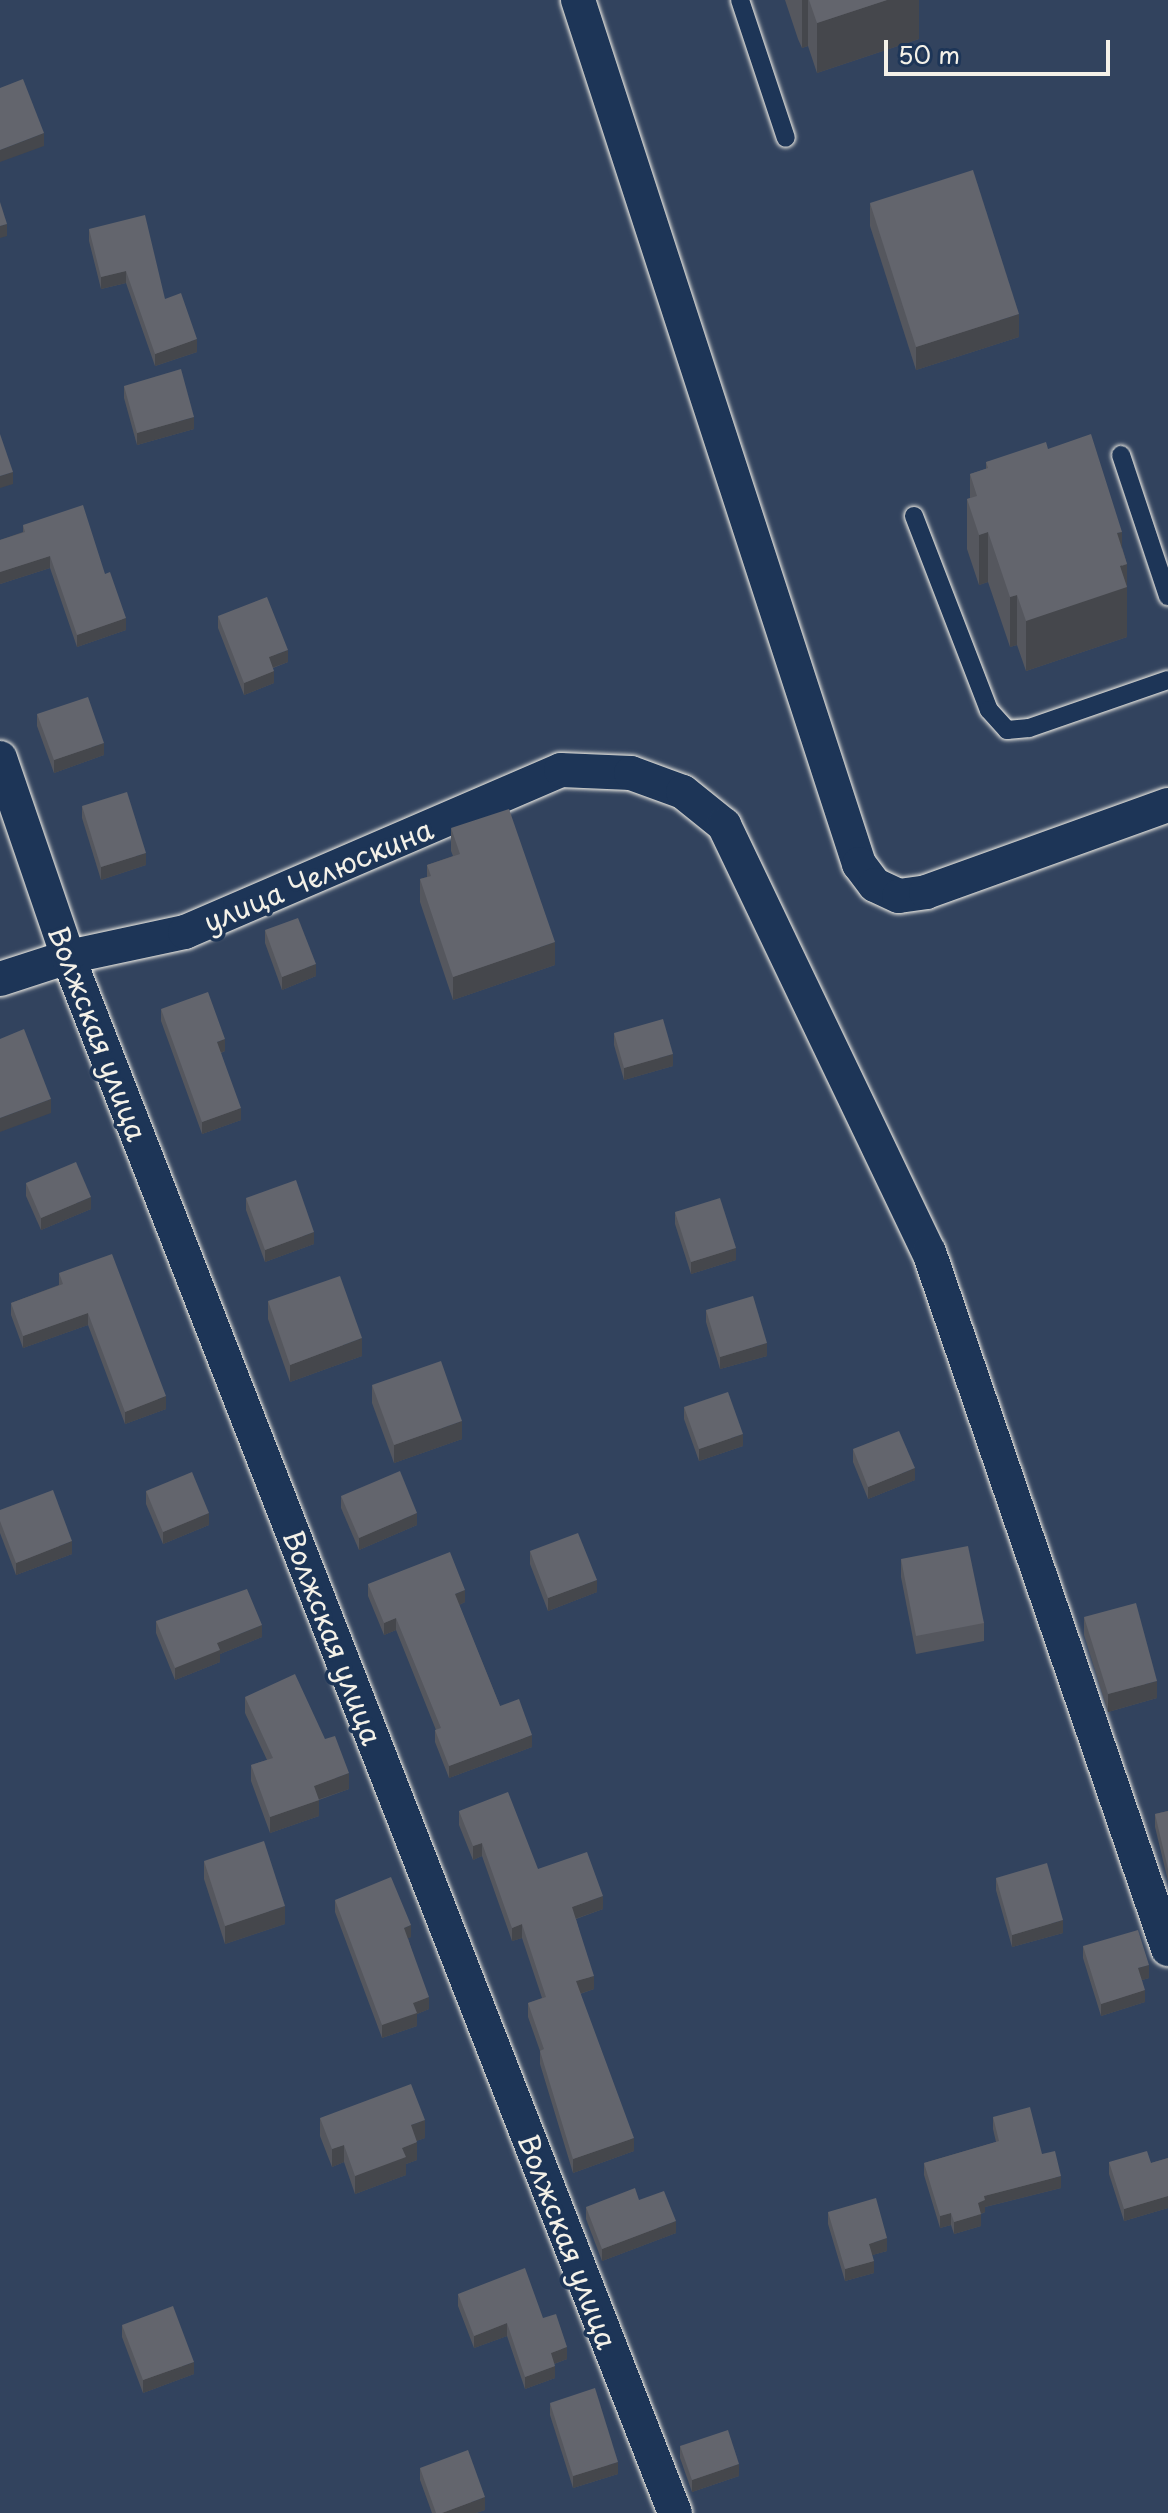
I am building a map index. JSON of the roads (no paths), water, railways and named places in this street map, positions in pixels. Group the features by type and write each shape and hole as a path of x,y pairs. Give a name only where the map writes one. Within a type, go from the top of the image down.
{"street":[{"path":"578,0 859,864 875,885 899,896 926,892 1168,805"},
{"name":"Волжская улица","path":"0,758 68,957 675,2513"},
{"name":"улица Челюскина","path":"0,979 68,957 185,932 561,770 631,773 683,792 724,825 929,1252 1168,1949"}],"lane":[{"path":"740,0 786,138"},
{"path":"1121,455 1168,596"},
{"path":"914,516 989,710 1007,730 1029,728 1168,680"}]}
